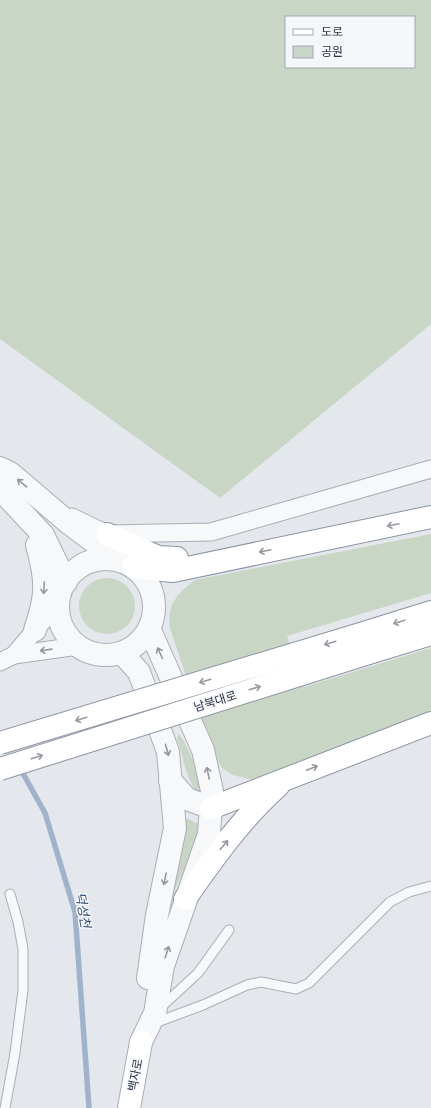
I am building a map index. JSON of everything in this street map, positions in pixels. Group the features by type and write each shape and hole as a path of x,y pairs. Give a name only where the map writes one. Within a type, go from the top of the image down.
{"main road":[{"path":"125,563 173,571 431,517"},
{"path":"107,534 158,557 218,561"},
{"name":"남북대로","path":"0,769 370,642 431,612"},
{"name":"남북대로","path":"0,743 370,642 431,634"},
{"path":"211,808 431,723"},
{"path":"185,899 220,850 257,805 288,777"},
{"name":"백자로","path":"129,1108 148,1027"}],"street":[{"path":"0,468 10,473 48,505 144,577 152,591 154,606 152,621 146,635 135,646 122,653 106,655 91,653 78,646 67,635 60,620 58,603 62,587 72,573 85,564 101,559 125,563"},
{"path":"48,505 107,534 211,532 431,469"},
{"path":"0,489 43,535 66,582"},
{"path":"32,523 45,574 43,605 35,630"},
{"path":"7,658 35,630 58,603"},
{"path":"122,653 139,672 168,752 175,828 140,1021 148,1027 163,966 185,899 209,834 212,791 203,750 149,628"},
{"path":"7,658 78,646"},
{"path":"170,780 187,799 211,808"}],"lane":[{"path":"148,1027 203,1005 247,985 260,982 296,989 308,983 390,902 409,892 431,886"},
{"path":"5,1108 15,1053 23,990 23,949 18,922 10,894"},
{"path":"148,1027 198,973 230,930"}],"green space":[{"path":"0,0 431,0 431,324 220,498 0,339"},
{"path":"431,534 431,593 287,636 304,687 431,648 431,710 263,779 248,779 233,775 222,768 210,748 170,628 170,612 178,595 195,580"},
{"path":"107,578 118,580 127,586 133,595 135,606 133,617 127,626 118,632 107,634 96,632 87,626 81,617 79,606 81,595 87,586 96,580"},
{"path":"179,734 187,747 197,771 200,795 195,790 188,776 177,738"},
{"path":"181,816 201,825 192,854 170,899"}],"waterway":[{"name":"덕성천","path":"20,768 45,813 75,912 89,1108"}]}
